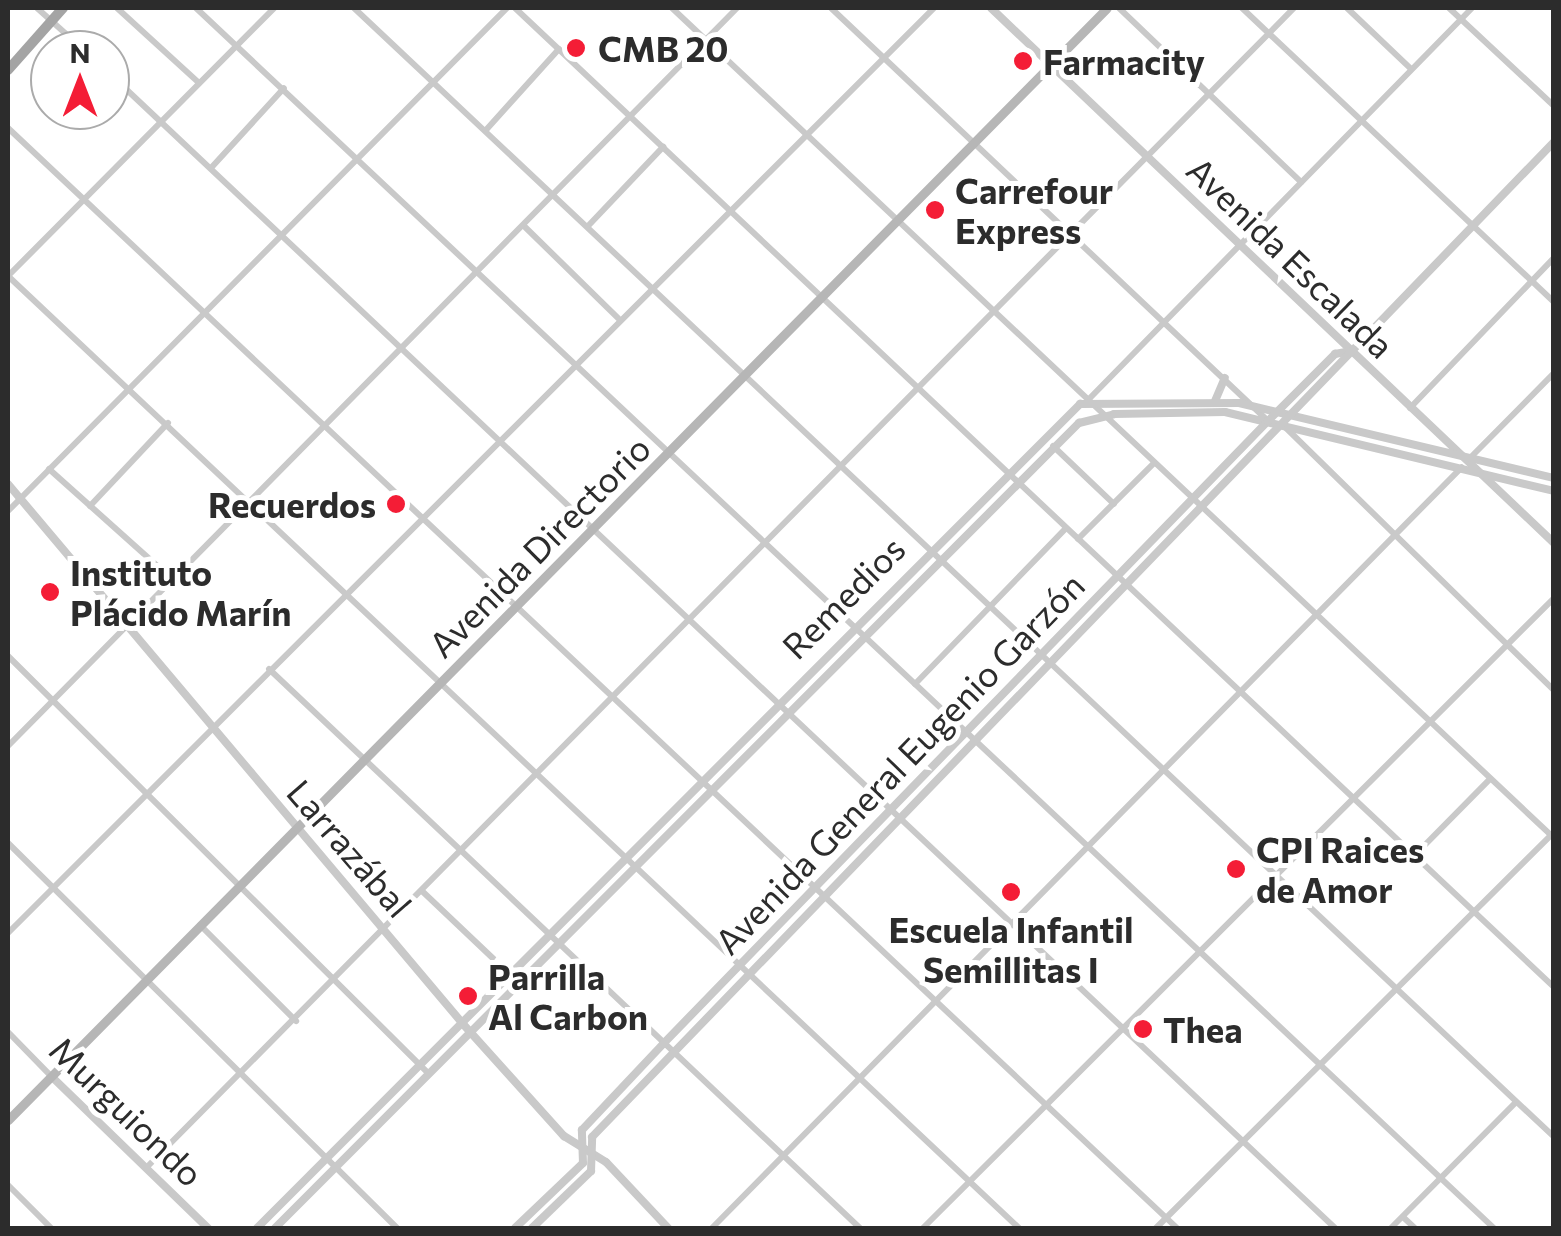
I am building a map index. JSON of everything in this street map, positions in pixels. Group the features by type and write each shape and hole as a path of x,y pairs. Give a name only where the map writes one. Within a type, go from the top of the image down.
{"main road":[{"path":"8,70 63,8"},
{"name":"Avenida Directorio","path":"8,1120 1107,8"}],"street":[{"path":"38,8 62,30"},
{"path":"117,8 199,83"},
{"path":"196,8 480,270 1494,1228"},
{"path":"274,8 8,276 1019,1228"},
{"path":"354,8 1554,1137"},
{"path":"8,511 511,8 730,208 1554,988"},
{"path":"672,8 1552,835 1156,1228"},
{"path":"8,746 736,8"},
{"path":"831,8 1225,378 1262,408 1268,421"},
{"path":"8,933 618,318 934,8"},
{"name":"Avenida Escalada","path":"991,8 1409,409 1470,458 1478,473 1554,543"},
{"path":"1119,8 1301,182"},
{"path":"1242,8 1554,302"},
{"path":"147,1168 336,982 537,773 1294,8"},
{"path":"1346,8 1411,69"},
{"path":"1449,8 1554,106"},
{"name":"Remedios","path":"275,1228 336,1168 509,974 1006,471 1089,400 1472,8"},
{"path":"486,130 559,49"},
{"path":"211,168 284,88"},
{"path":"130,93 404,346 776,703 1335,1228"},
{"path":"8,128 423,514 823,898 1177,1228"},
{"name":"Avenida General Eugenio Garzón","path":"515,1228 583,1163 590,1138 1554,142"},
{"path":"588,225 663,146"},
{"path":"524,226 618,318"},
{"path":"1409,409 1554,258"},
{"name":"Avenida General Eugenio Garzón","path":"532,1228 591,1171 582,1130 1268,421 1335,354 1350,351"},
{"path":"712,1228 1554,373"},
{"path":"1214,401 1225,378"},
{"path":"1089,400 1214,401 1262,408 1554,478"},
{"path":"1104,414 1225,412 1554,491"},
{"name":"Remedios","path":"257,1228 424,1070 470,1032 1052,445 1079,422 1104,414"},
{"path":"90,506 168,424"},
{"path":"1283,424 1393,537 1554,690"},
{"path":"1052,445 1114,504"},
{"path":"1078,539 1154,463"},
{"path":"49,469 173,580"},
{"path":"1510,502 1510,489 1519,483"},
{"name":"Larrazábal","path":"8,484 470,1032 564,1136 587,1149 668,1228"},
{"path":"916,684 1066,528"},
{"path":"923,1228 1554,598"},
{"path":"8,656 424,1070"},
{"path":"270,669 860,1228"},
{"path":"1414,856 1490,779"},
{"path":"8,843 397,1228"},
{"path":"422,890 518,982"},
{"path":"200,925 296,1021"},
{"name":"Murguiondo","path":"8,1032 208,1228"},
{"path":"1391,1228 1516,1102"},
{"path":"8,1185 51,1228"},
{"path":"1403,1217 1414,1228"}],"place":[{"name":"CMB 20","path":"576,48"},
{"name":"Farmacity","path":"1023,61"},
{"name":"Carrefour Express","path":"935,210"},
{"name":"Recuerdos","path":"396,504"},
{"name":"Instituto Plácido Marín","path":"50,592"},
{"name":"CPI Raices de Amor","path":"1236,869"},
{"name":"Escuela Infantil Semillitas I","path":"1011,892"},
{"name":"Parrilla Al Carbon","path":"468,996"},
{"name":"Thea","path":"1143,1029"}]}
